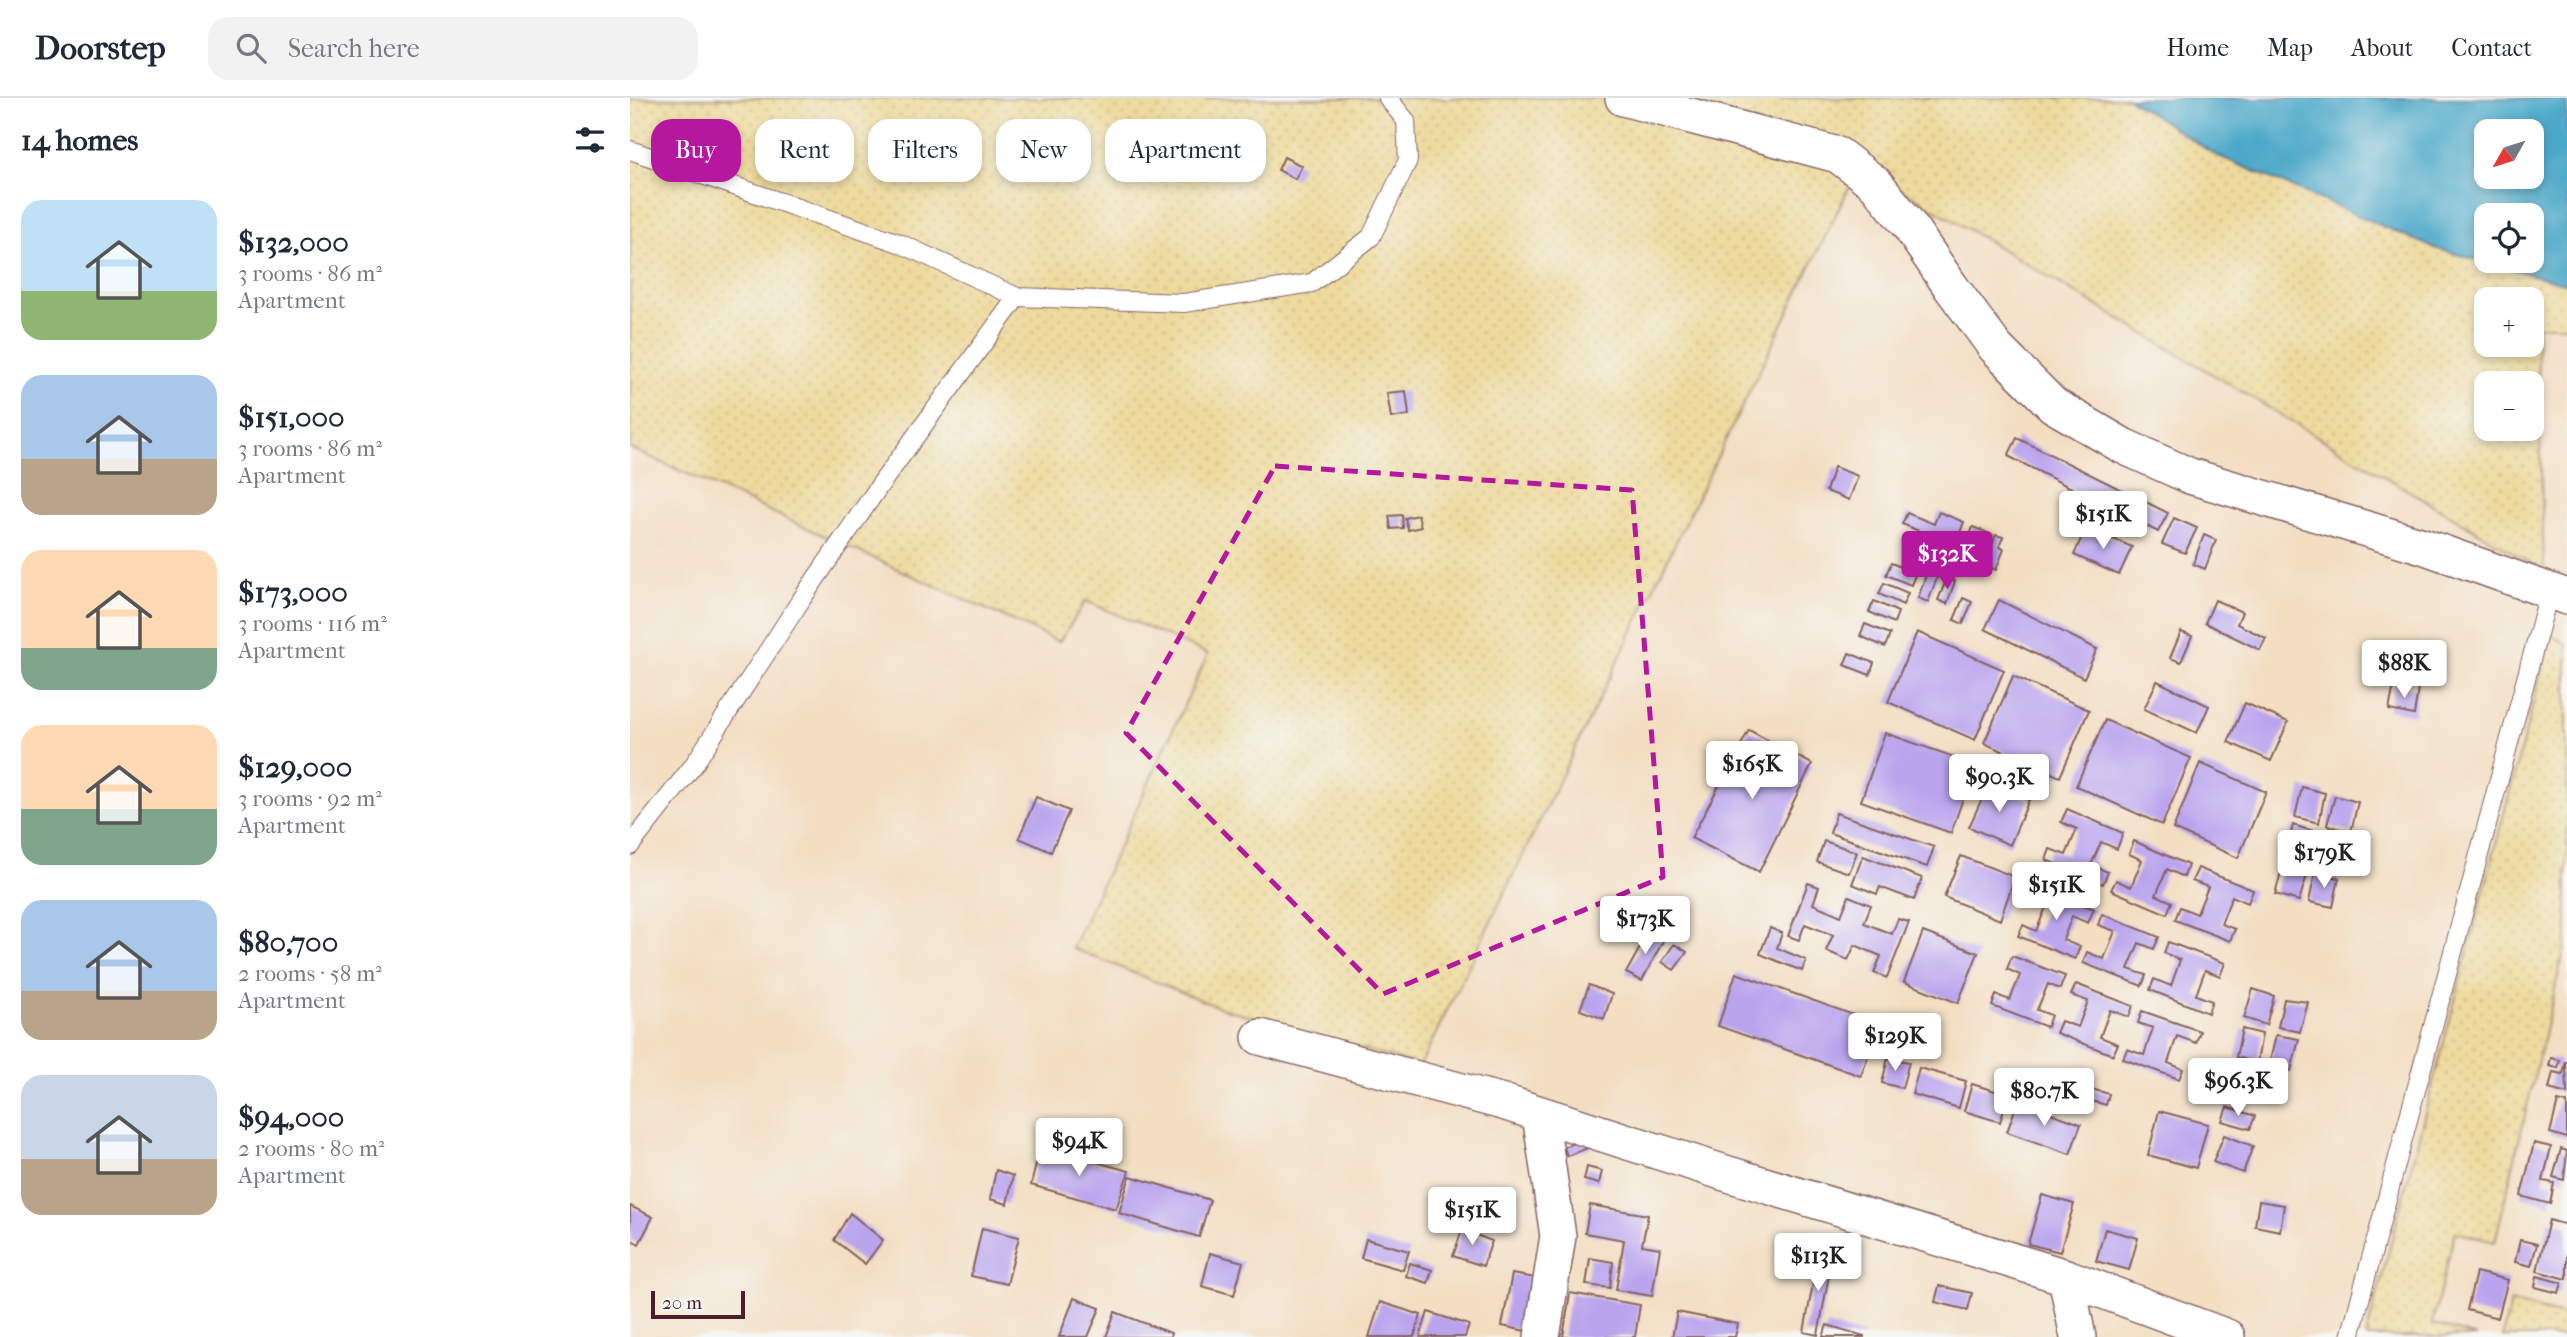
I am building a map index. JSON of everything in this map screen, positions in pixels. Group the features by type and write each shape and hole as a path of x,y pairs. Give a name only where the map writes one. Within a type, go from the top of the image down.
{"street":[{"path":"1623,98 1839,155 1876,184 1908,224 1996,348 2053,405 2123,446 2190,476 2423,546 2559,593"},
{"path":"1261,1037 1503,1102 2066,1278 2227,1337"},
{"path":"1540,1114 1558,1236 1542,1337"},
{"path":"2066,1278 2078,1337"}],"lane":[{"path":"630,150 899,243 1017,297 1184,303 1312,283 1371,237 1408,160 1406,121 1388,98"},
{"path":"630,846 692,766 880,485 1017,297"},
{"path":"2350,1337 2559,593"}],"highlighted area":[{"path":"1275,466 1632,490 1663,877 1383,994 1126,733"}],"sand":[{"path":"630,98 2128,98 2214,154 2434,248 2474,259 2474,273 2526,273 2567,284 2567,326 2544,326 2544,287 2474,287 2474,357 2538,357 2538,371 2474,371 2474,441 2540,441 2544,571 1860,165 1420,1066 1218,1007 1072,948 1208,654 1086,601 1059,642 630,448"},
{"path":"2551,635 2567,644 2567,938 2495,1242 2455,1232 2432,1324 2477,1337 2366,1337"},
{"path":"2511,1302 2567,1316 2567,1337 2502,1337"}],"water":[{"path":"2128,98 2567,98 2567,284 2526,273 2544,273 2544,203 2474,203 2474,259 2434,248 2214,154"}],"building":[{"path":"1284,157 1302,166 1295,179 1278,170"},
{"path":"1406,391 1409,415 1391,418 1387,393"},
{"path":"2017,438 2168,513 2158,532 2008,456"},
{"path":"1834,467 1858,476 1849,500 1826,491"},
{"path":"1939,512 1964,522 1955,546 1902,524 1907,513 1934,524"},
{"path":"1402,515 1403,528 1391,529 1389,516"},
{"path":"1418,515 1421,527 1408,530 1405,518"},
{"path":"2174,518 2197,528 2185,553 2162,544"},
{"path":"1973,527 1993,535 1982,563 1962,555"},
{"path":"2086,527 2132,547 2119,575 2074,555"},
{"path":"1996,535 2003,537 1999,547 2004,549 1996,570 1984,565"},
{"path":"2204,535 2216,540 2205,569 2193,564"},
{"path":"1891,563 1916,573 1911,585 1886,575"},
{"path":"1927,572 1938,575 1928,602 1918,598"},
{"path":"1947,578 1955,581 1947,604 1938,600"},
{"path":"1884,583 1908,593 1903,605 1879,594"},
{"path":"1963,598 1972,602 1963,624 1954,620"},
{"path":"1999,600 2097,649 2084,678 1985,629"},
{"path":"2215,600 2242,612 2237,624 2266,638 2260,650 2205,623"},
{"path":"1874,601 1898,612 1894,623 1869,612"},
{"path":"1865,624 1890,634 1885,647 1860,636"},
{"path":"1917,632 2004,670 1975,740 1888,702"},
{"path":"2181,632 2192,636 2181,662 2170,658"},
{"path":"1849,653 1874,663 1870,675 1844,665"},
{"path":"2013,676 2089,710 2060,777 1984,743"},
{"path":"2157,681 2209,706 2197,733 2144,709"},
{"path":"2394,685 2418,689 2414,715 2389,710"},
{"path":"2245,703 2288,722 2271,761 2228,742"},
{"path":"2105,720 2191,758 2162,825 2076,786"},
{"path":"1749,730 1812,764 1759,872 1691,838"},
{"path":"1885,733 1975,764 1951,833 1861,801"},
{"path":"2200,763 2266,792 2238,858 2173,829"},
{"path":"1989,783 2029,800 2010,845 1969,827"},
{"path":"2302,787 2325,793 2319,823 2295,817"},
{"path":"2335,796 2358,802 2351,832 2327,825"},
{"path":"1036,797 1069,811 1051,852 1019,838"},
{"path":"2067,809 2123,833 2117,849 2101,842 2091,865 2108,872 2103,884 2046,860 2050,849 2066,855 2077,829 2061,822"},
{"path":"1836,813 1934,847 1927,867 1830,833"},
{"path":"2293,825 2316,832 2308,862 2285,856"},
{"path":"2326,834 2349,840 2342,870 2319,864"},
{"path":"1824,841 1857,852 1849,873 1817,862"},
{"path":"2134,841 2188,865 2184,877 2167,869 2156,895 2172,902 2167,914 2111,890 2116,880 2131,887 2142,860 2129,854"},
{"path":"1863,856 1922,878 1914,900 1880,887 1877,894 1852,884"},
{"path":"1961,856 2015,877 2000,920 1944,897"},
{"path":"2283,865 2308,872 2299,901 2275,894"},
{"path":"2198,868 2253,890 2248,903 2232,896 2221,924 2235,929 2230,941 2175,920 2180,907 2197,914 2208,887 2192,881"},
{"path":"2315,873 2339,878 2333,907 2309,902"},
{"path":"1808,883 1819,887 1813,904 1841,916 1849,896 1871,905 1864,923 1892,934 1898,919 1909,922 1887,978 1874,973 1881,956 1855,945 1848,960 1826,951 1833,935 1805,924 1799,940 1788,936"},
{"path":"2037,886 2094,909 2088,923 2072,916 2063,940 2080,947 2075,959 2018,936 2023,925 2036,931 2047,905 2031,899"},
{"path":"2102,914 2159,937 2154,949 2139,943 2128,969 2146,975 2142,986 2083,963 2087,952 2104,959 2115,931 2098,925"},
{"path":"1770,928 1782,933 1777,948 1806,960 1802,971 1760,954"},
{"path":"1649,931 1664,939 1642,981 1626,973"},
{"path":"1923,932 1978,953 1958,1003 1904,982"},
{"path":"2168,942 2225,963 2220,976 2205,970 2196,995 2212,1001 2208,1013 2150,990 2154,979 2171,986 2180,960 2164,953"},
{"path":"1674,944 1687,952 1674,970 1662,962"},
{"path":"2012,956 2065,976 2060,989 2048,984 2037,1010 2051,1015 2047,1027 1992,1006 1996,995 2010,1000 2020,975 2007,969"},
{"path":"1736,973 1879,1024 1861,1076 1718,1026"},
{"path":"2076,984 2133,1006 2129,1017 2110,1010 2100,1037 2118,1044 2113,1055 2056,1033 2061,1021 2078,1027 2088,1001 2071,995"},
{"path":"1589,985 1612,994 1604,1019 1580,1010"},
{"path":"2253,989 2274,996 2266,1025 2244,1018"},
{"path":"2284,999 2308,1002 2300,1032 2278,1027"},
{"path":"2142,1011 2200,1031 2196,1043 2177,1036 2168,1063 2183,1069 2179,1079 2123,1059 2127,1049 2144,1055 2153,1028 2138,1023"},
{"path":"2242,1029 2262,1034 2257,1063 2236,1057"},
{"path":"2276,1035 2299,1039 2291,1071 2269,1065"},
{"path":"1888,1058 1909,1062 1902,1088 1882,1083"},
{"path":"2551,1058 2560,1060 2558,1068 2549,1066"},
{"path":"2566,1061 2567,1094 2549,1089 2553,1072 2563,1074"},
{"path":"1919,1068 1966,1081 1959,1108 1912,1094"},
{"path":"2047,1074 2076,1083 2072,1095 2042,1085"},
{"path":"1972,1084 2008,1095 2000,1122 1964,1111"},
{"path":"2081,1086 2109,1094 2106,1105 2078,1097"},
{"path":"2018,1101 2081,1124 2070,1154 2007,1132"},
{"path":"2558,1101 2567,1103 2567,1138 2550,1133"},
{"path":"2227,1107 2255,1116 2250,1129 2222,1121"},
{"path":"2159,1111 2208,1124 2196,1168 2148,1155"},
{"path":"2224,1135 2253,1146 2243,1173 2213,1162"},
{"path":"1593,1136 1596,1145 1567,1156 1564,1147"},
{"path":"2534,1143 2551,1147 2543,1181 2554,1183 2550,1204 2521,1196"},
{"path":"1040,1147 1129,1171 1116,1209 1031,1185"},
{"path":"2561,1149 2567,1151 2564,1180 2553,1177"},
{"path":"1587,1167 1602,1171 1599,1184 1584,1180"},
{"path":"996,1170 1013,1176 1007,1204 990,1199"},
{"path":"1130,1176 1210,1200 1199,1237 1119,1213"},
{"path":"2042,1195 2074,1204 2060,1252 2028,1244"},
{"path":"2259,1201 2284,1205 2280,1231 2255,1226"},
{"path":"1590,1205 1648,1215 1642,1245 1660,1248 1652,1296 1616,1290 1624,1240 1585,1233"},
{"path":"630,1206 653,1217 639,1244 630,1239"},
{"path":"850,1213 883,1240 865,1264 834,1240"},
{"path":"2549,1220 2567,1225 2567,1279 2537,1271"},
{"path":"1463,1227 1492,1241 1483,1266 1453,1256"},
{"path":"982,1228 1019,1237 1007,1284 971,1276"},
{"path":"2105,1229 2138,1238 2129,1270 2096,1261"},
{"path":"1366,1239 1409,1251 1403,1270 1361,1258"},
{"path":"2520,1240 2537,1244 2531,1266 2515,1262"},
{"path":"1819,1251 1833,1253 1818,1335 1804,1332"},
{"path":"1210,1253 1243,1262 1234,1295 1202,1286"},
{"path":"1590,1258 1613,1262 1610,1288 1586,1285"},
{"path":"1410,1263 1432,1270 1428,1283 1406,1276"},
{"path":"2476,1272 2508,1280 2498,1318 2467,1310"},
{"path":"1512,1274 1536,1278 1526,1331 1502,1326"},
{"path":"2537,1276 2562,1283 2559,1293 2535,1287"},
{"path":"1939,1286 1972,1293 1968,1310 1935,1302"},
{"path":"1570,1293 1640,1305 1635,1337 1563,1337"},
{"path":"1074,1298 1100,1308 1088,1337 1059,1337"},
{"path":"1380,1302 1421,1315 1414,1337 1369,1337"},
{"path":"1115,1312 1171,1333 1170,1337 1106,1337"},
{"path":"1428,1312 1469,1325 1465,1337 1420,1337"},
{"path":"1677,1312 1738,1324 1735,1337 1672,1337"},
{"path":"1827,1325 1864,1336 1864,1337 1823,1337"}]}
